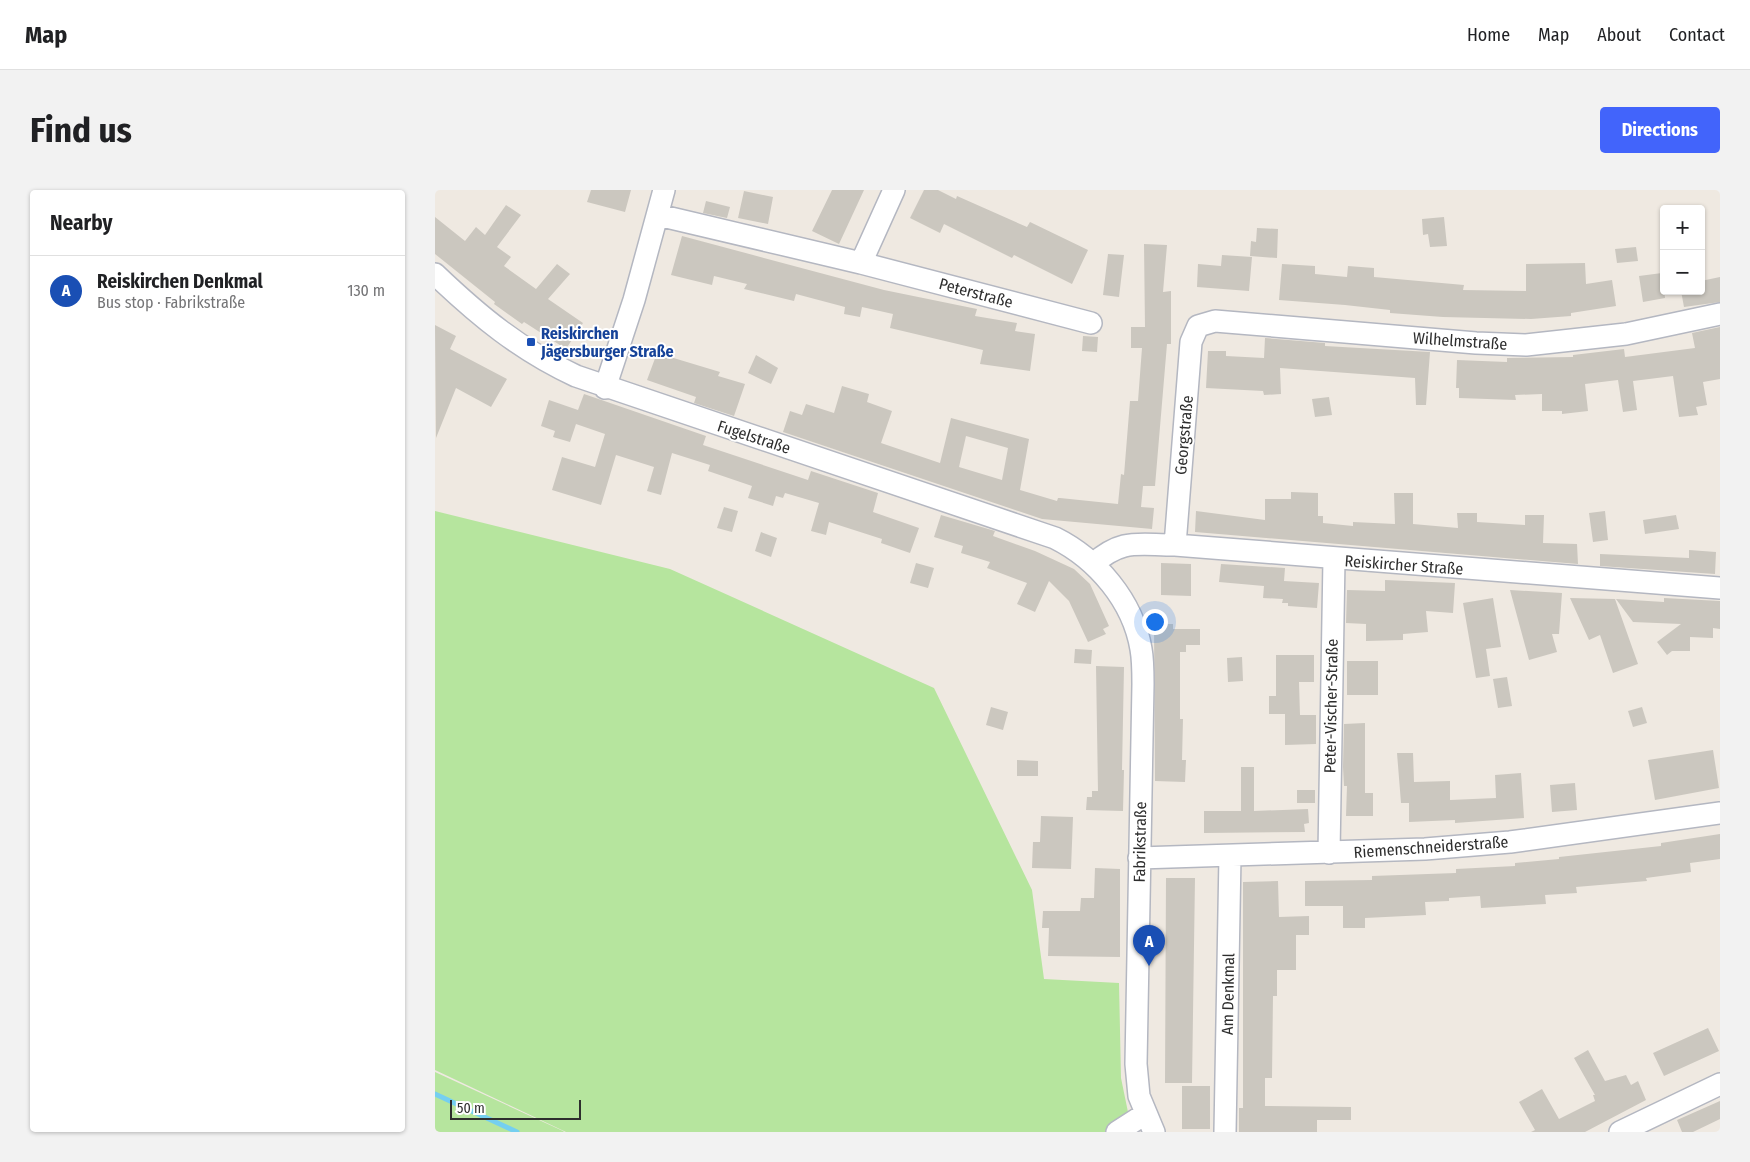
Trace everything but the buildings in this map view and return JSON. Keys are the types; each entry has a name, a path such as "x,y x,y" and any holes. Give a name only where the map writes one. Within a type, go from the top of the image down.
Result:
{"street":[{"path":"605,388 659,215 664,190"},
{"path":"861,263 894,190"},
{"name":"Peterstraße","path":"659,215 861,263 1091,323"},
{"name":"Fugelstraße","path":"435,274 487,322 520,346 542,360 605,388 1017,523 1076,548 1093,564"},
{"name":"Wilhelmstraße","path":"1198,326 1215,321 1476,343 1526,345 1626,334 1720,314"},
{"name":"Georgstraße","path":"1175,546 1191,342 1198,326"},
{"name":"Reiskircher Straße","path":"1093,564 1109,550 1122,545 1175,546 1720,588"},
{"name":"Peter-Vischer-Straße","path":"1329,853 1334,559"},
{"name":"Fabrikstraße","path":"1093,564 1123,600 1132,617 1141,650 1143,684 1136,1064 1139,1096 1149,1123"},
{"name":"Riemenschneiderstraße","path":"1139,858 1329,853 1509,842 1720,813"},
{"name":"Am Denkmal","path":"1225,1132 1230,856"},
{"path":"1621,1132 1720,1084"},
{"path":"1117,1132 1149,1123"}],"green space":[{"path":"435,511 670,569 934,688 1032,890 1044,979 1119,983 1121,1078 1129,1117 1113,1132 566,1132 435,1070"},
{"path":"435,1072 563,1131 564,1132 435,1132"}],"waterway":[{"path":"435,1094 517,1132"}],"place":[{"name":"Reiskirchen Jägersburger Straße","path":"531,342"},
{"name":"Reiskirchen Denkmal","path":"1149,966"}]}
